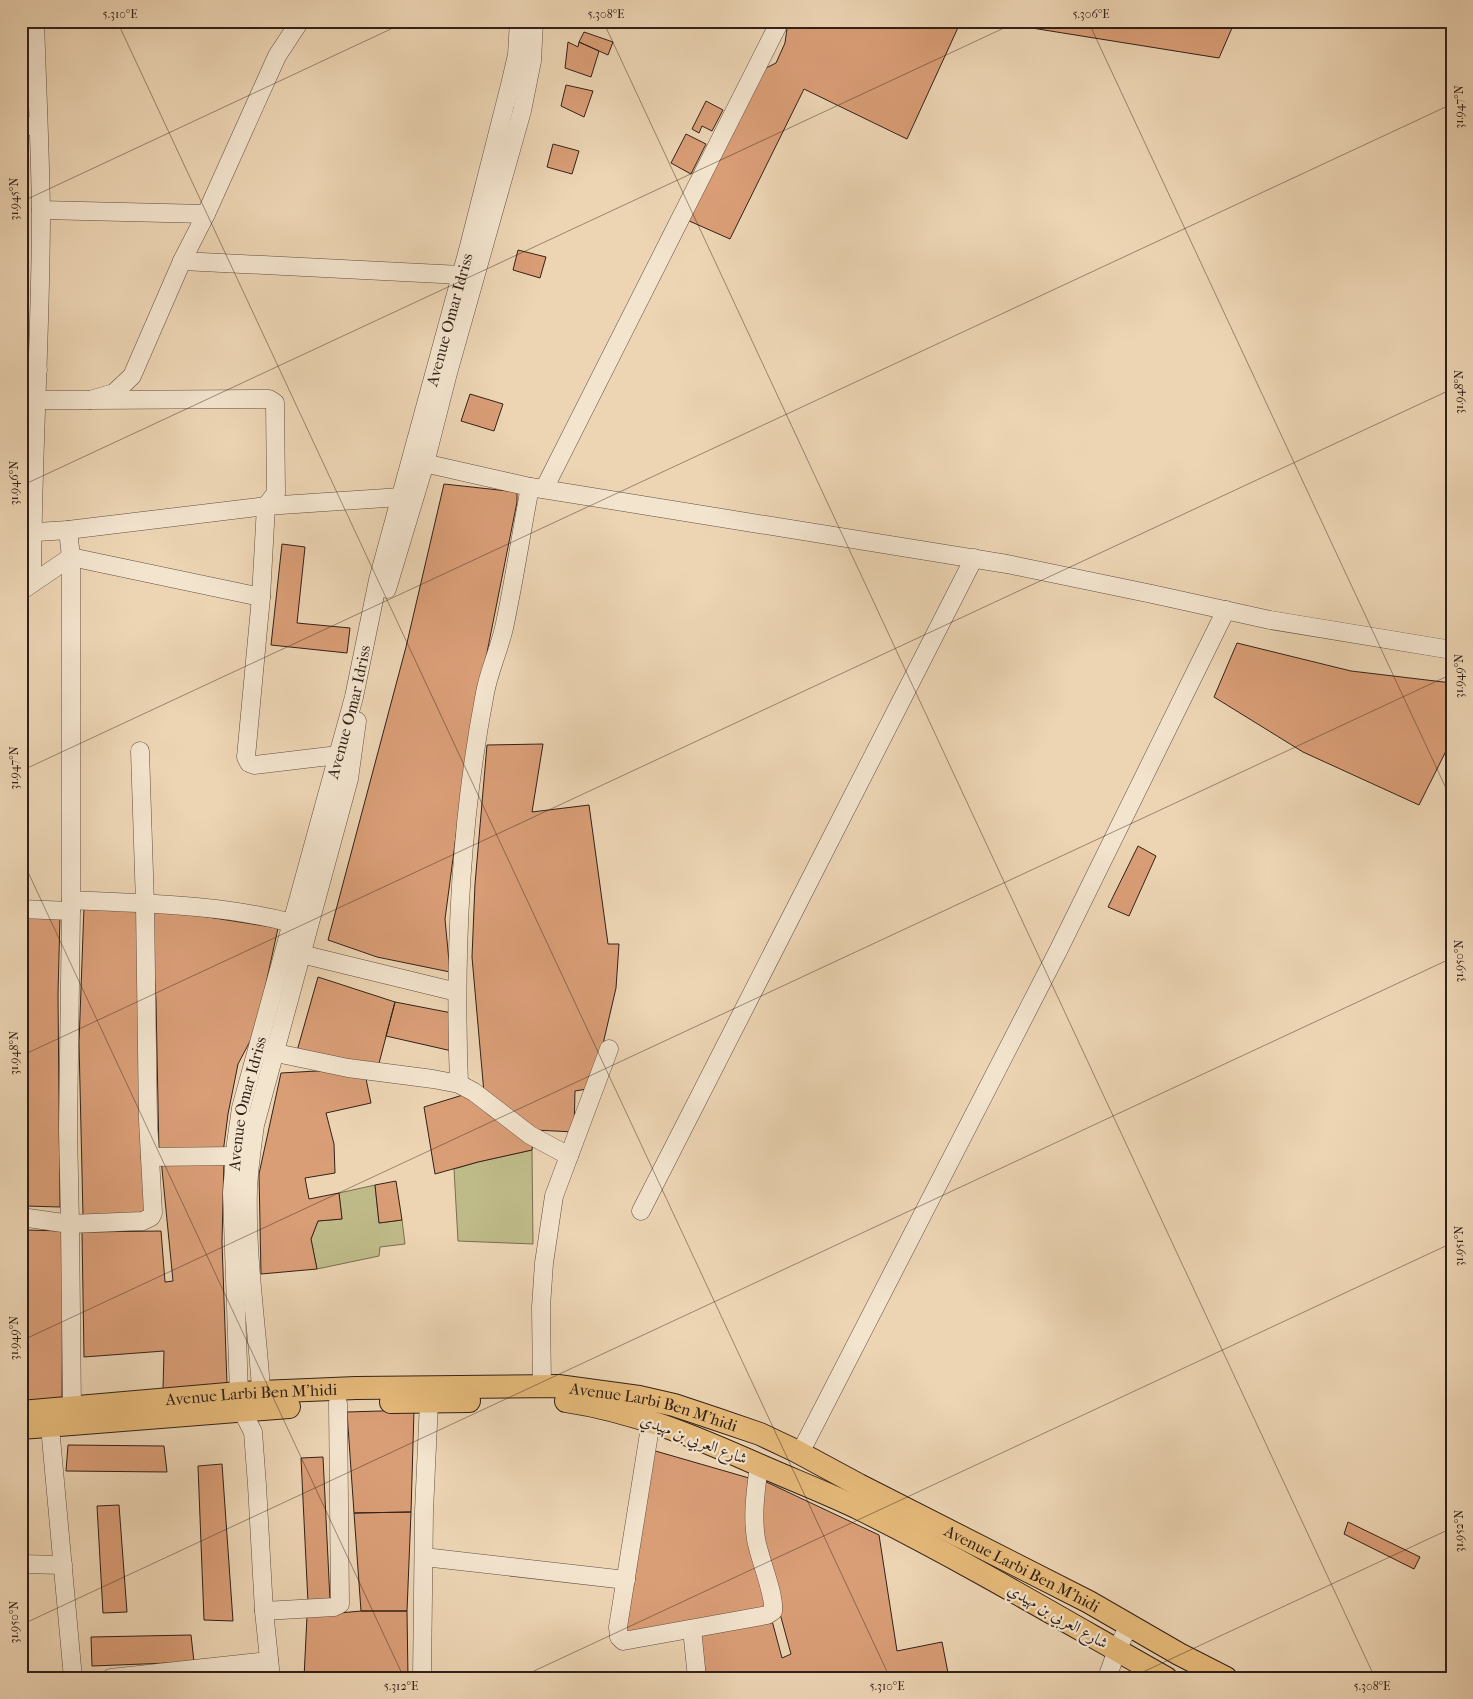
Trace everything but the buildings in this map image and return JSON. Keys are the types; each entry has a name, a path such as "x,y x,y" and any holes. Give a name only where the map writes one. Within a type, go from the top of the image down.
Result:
{"main road":[{"name":"Avenue Larbi Ben M'hidi","path":"21,1412 72,1408 251,1401 429,1386 558,1386 639,1397 674,1405 760,1434 800,1453 1072,1593 1178,1654 1226,1678"},
{"name":"شارع العربي بن مهيدي","path":"21,1428 147,1419 251,1401 338,1403 537,1399 589,1404 680,1431 870,1514 979,1571 1166,1678"}],"street":[{"path":"27,587 27,533 37,400 30,369 40,210 29,126 35,21"},
{"path":"90,400 114,393 132,376 182,261 206,214 277,56 300,21"},
{"name":"Avenue Omar Idriss","path":"251,1401 232,1222 234,1156 241,1108 266,1051 292,923 354,697 378,580 401,497 418,462 460,275 517,55 519,21"},
{"path":"111,1678 270,1669 264,1611 251,1401 251,1285 248,1190 266,1051 301,954 349,779 363,676 378,632 418,462 487,240 522,111 532,61 534,21"},
{"path":"459,1084 458,992 461,878 474,760 485,692 504,629 537,488 780,21"},
{"path":"40,210 206,214"},
{"path":"182,261 460,275"},
{"path":"37,400 272,399 276,407 276,493 266,506 261,597 246,758 254,765 338,755"},
{"path":"418,462 537,488 974,558 1270,620 1452,650"},
{"path":"27,533 68,530 266,506 401,497"},
{"path":"68,530 71,557 71,906 68,1129 72,1408"},
{"path":"27,587 71,557 261,597"},
{"path":"641,1210 974,558"},
{"path":"800,1453 1058,951 1226,610"},
{"path":"21,1217 70,1224 143,1221 151,1217 153,1213 140,751"},
{"path":"21,909 145,904 210,908 274,918 292,923"},
{"path":"301,954 458,992"},
{"path":"542,1386 541,1306 544,1263 554,1196 609,1049"},
{"path":"266,1051 348,1068 459,1084 474,1092 530,1135 569,1156"},
{"path":"150,1157 234,1156"},
{"path":"422,1678 429,1402"},
{"path":"264,1611 334,1608 340,1604 338,1403"},
{"path":"651,1421 618,1627 620,1640 626,1642 767,1615 773,1611 756,1540 754,1521 759,1465"},
{"path":"50,1427 73,1678"},
{"path":"424,1557 626,1580"},
{"path":"21,1564 63,1565"},
{"path":"1107,1678 1129,1625"},
{"path":"692,1629 697,1678"}],"shaded area":[{"path":"532,1150 533,1244 458,1241 454,1169"},
{"path":"375,1185 379,1223 402,1220 405,1244 380,1247 379,1256 317,1269 311,1239 318,1221 342,1219 339,1193"}]}
